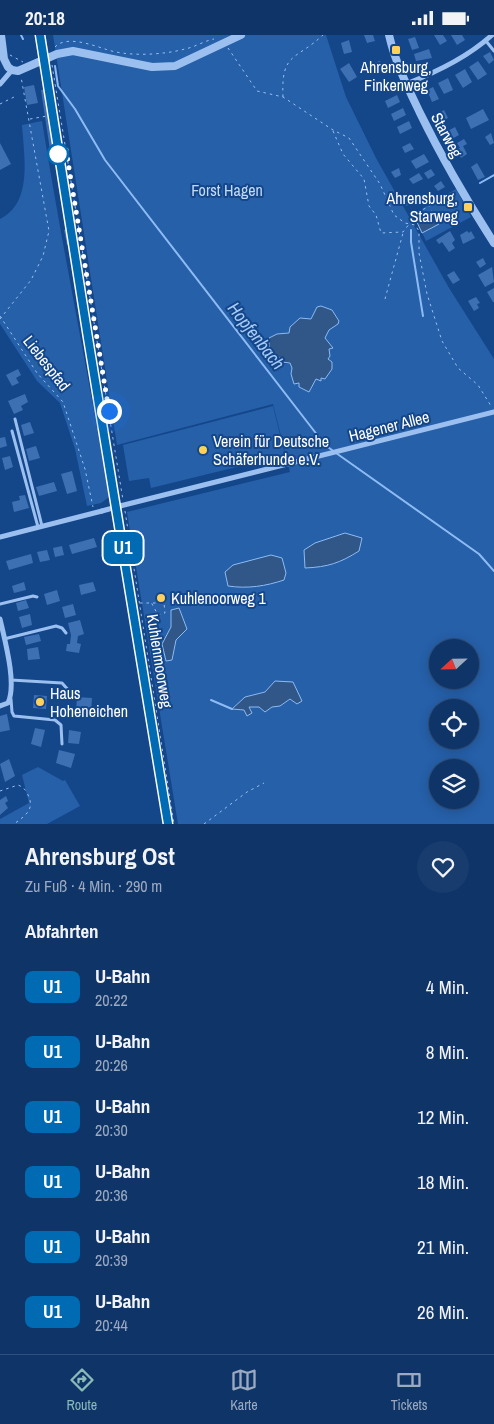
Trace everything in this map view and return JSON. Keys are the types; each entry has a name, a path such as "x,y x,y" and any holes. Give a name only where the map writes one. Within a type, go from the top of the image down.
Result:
{"street":[{"path":"1,35 6,64 18,70"},
{"path":"0,83 18,70 53,55 73,51 163,68 187,61 242,35"},
{"name":"Starweg","path":"389,35 392,51 406,84 460,188 494,243"},
{"path":"406,84 431,74 486,41 492,35"},
{"name":"Hagener Allee","path":"0,537 494,411"},
{"path":"0,619 11,696 8,703 0,706"}],"lane":[{"path":"486,41 494,51"},
{"path":"15,419 40,527"},
{"path":"12,431 40,527"},
{"path":"0,604 33,596 37,597"},
{"path":"4,639 56,626 62,627 66,633"},
{"path":"10,680 62,683 73,698"},
{"path":"11,696 14,716 55,720 62,725 62,744"}],"path":[{"path":"283,97 282,76 289,60 322,35"},
{"path":"53,55 55,45 65,41 79,41 98,45 105,50 142,55 180,51 212,39 220,39 258,91 283,97 333,130 349,138 362,154 380,184 394,215 405,223 415,225 419,231 419,253 427,294 442,341 458,368 478,385 494,411"},
{"path":"0,318 31,280 43,256 50,231 21,77 24,75 18,70 23,62 12,55 3,54"},
{"name":"Kuhlenmoorweg","path":"53,55 122,506 140,603 174,824"},
{"path":"0,104 14,97"},
{"path":"29,119 47,116"},
{"path":"333,130 343,154 364,179 369,206 376,215 381,233 403,232"},
{"path":"385,299 403,232 410,223 412,216 460,188"},
{"name":"Liebespfad","path":"0,318 37,373 63,402 85,469 94,513"},
{"path":"140,603 151,602 164,603 165,613 158,615 151,602"},
{"path":"204,824 247,792 264,783"},
{"path":"0,791 18,785 24,787 30,798 32,805 30,809 14,824"}],"green space":[{"name":"Forst Hagen","path":"53,35 326,35 346,97 376,158 449,288 494,359 494,824 178,824 127,512 290,472 273,404 117,445","holes":["321,306 332,310 339,320 324,338 333,348 328,349 328,359 332,369 325,379 316,379 311,387 299,383 290,363 284,364 271,351 277,334 289,333 291,327 311,319 316,309","171,627 176,640 172,660 162,644","264,692 302,701 297,703 291,699 280,706 248,707 244,710 232,709 245,697"]},
{"path":"42,121 109,497 101,503 87,506 75,449 60,403 37,381 0,324 0,219 11,212 18,202 22,190 25,164 22,125"},
{"path":"456,189 471,217 426,241 413,214"},
{"name":"Verein für Deutsche Schäferhunde e.V.","path":"273,406 285,455 151,488 149,478 129,481 123,445"},
{"path":"38,767 63,781 65,780 80,806 47,824 0,824 0,819 29,803 22,775"}],"shaded area":[{"path":"432,211 439,224 422,233 416,220"},
{"path":"321,306 332,310 339,321 338,324 329,330 325,338 333,348 329,349 330,356 328,359 332,362 332,369 325,379 321,378 321,381 316,379 309,392 299,387 299,383 294,384 290,363 281,362 279,357 275,358 269,346 269,338 277,334 289,333 290,327 300,318 311,319 317,307"},
{"path":"345,533 362,538 359,551 334,564 305,568 304,550 315,543"},
{"path":"271,555 282,558 286,573 284,580 257,586 228,586 225,572 233,565"},
{"path":"179,608 187,629 176,640 172,660 166,661 162,644 171,627 171,610"},
{"path":"275,681 293,682 302,701 297,704 290,699 280,706 272,707 265,712 259,707 249,707 252,713 247,716 244,710 232,709 245,697 265,692"}],"building":[{"path":"364,35 373,35 375,41 367,43"},
{"path":"434,35 443,35 447,41 440,45"},
{"path":"451,35 462,35 465,40 457,45"},
{"path":"415,37 419,48 412,50 408,39"},
{"path":"349,40 352,52 344,54 341,43"},
{"path":"429,49 432,58 416,61 414,54"},
{"path":"490,52 494,60 489,64 483,56"},
{"path":"380,61 384,69 374,73 371,64"},
{"path":"478,61 487,74 478,80 469,67"},
{"path":"349,63 357,77 349,82 340,69"},
{"path":"465,69 472,82 463,88 455,75"},
{"path":"448,78 453,90 444,94 438,83"},
{"path":"389,81 393,87 385,91 382,85"},
{"path":"34,85 38,103 27,105 24,87"},
{"path":"433,87 439,99 432,102 427,90"},
{"path":"45,89 56,149 50,150 41,90"},
{"path":"397,95 400,102 388,108 385,101"},
{"path":"403,108 406,115 394,121 391,114"},
{"path":"483,109 489,120 471,129 466,118"},
{"path":"444,110 448,118 442,121 438,114"},
{"path":"409,121 412,128 400,134 397,127"},
{"path":"455,127 459,135 450,140 446,132"},
{"path":"491,133 494,143 490,145 485,137"},
{"path":"464,139 467,144 463,146 467,154 461,158 456,150 460,148 457,143"},
{"path":"0,143 11,164 0,170"},
{"path":"410,143 414,149 405,153 402,147"},
{"path":"424,154 429,162 416,169 411,161"},
{"path":"477,163 485,177 478,180 471,167"},
{"path":"399,168 401,175 395,178 391,172"},
{"path":"431,169 435,175 428,179 424,173"},
{"path":"419,173 423,179 413,184 409,179"},
{"path":"441,181 445,187 438,191 434,186"},
{"path":"416,193 419,199 406,206 403,201"},
{"path":"68,229 71,244 67,245 64,230"},
{"path":"450,231 455,240 452,243 455,248 449,252 442,242 439,244 436,240"},
{"path":"467,231 469,233 471,231 475,238 463,244 460,235"},
{"path":"483,258 486,264 480,268 476,262"},
{"path":"492,267 494,282 485,287 478,275"},
{"path":"454,271 460,280 453,284 447,275"},
{"path":"494,288 494,302 493,302 487,292"},
{"path":"476,297 480,303 477,304 479,308 474,311 468,301"},
{"path":"18,369 21,375 16,378 19,383 12,386 6,375"},
{"path":"25,394 28,402 21,406 23,410 14,414 8,401"},
{"path":"30,422 34,433 24,436 21,425"},
{"path":"5,437 7,446 0,448 0,438"},
{"path":"36,446 40,458 29,461 26,449"},
{"path":"10,456 13,467 5,470 2,458"},
{"path":"72,471 77,491 67,494 61,474"},
{"path":"54,482 57,491 39,496 36,487"},
{"path":"25,495 29,508 14,512 12,502 20,500 19,496"},
{"path":"94,538 97,547 72,554 69,545"},
{"path":"62,546 64,555 55,557 53,548"},
{"path":"47,550 50,560 40,562 37,552"},
{"path":"31,554 33,563 9,570 6,561"},
{"path":"24,582 26,590 14,593 12,586"},
{"path":"93,582 96,591 81,595 79,585"},
{"path":"57,590 60,601 47,605 44,594"},
{"path":"26,600 29,608 18,611 16,603"},
{"path":"73,604 76,615 65,618 62,607"},
{"path":"30,614 32,625 22,628 19,617"},
{"path":"80,620 84,634 78,636 77,643 81,644 79,653 66,651 67,644 70,644 71,635 68,623"},
{"path":"39,634 41,641 26,645 24,637"},
{"path":"38,647 40,659 28,660 27,649"},
{"name":"Haus Hoheneichen","path":"34,695 47,696 46,709 33,708"},
{"path":"77,697 92,698 91,713 76,712"},
{"path":"7,714 10,730 0,732 0,716"},
{"path":"35,728 45,730 41,747 31,744"},
{"path":"69,730 81,732 79,744 68,743"},
{"path":"59,750 75,754 71,768 56,763"},
{"path":"9,759 15,776 5,782 0,764"},
{"path":"6,796 8,801 5,803 8,808 0,815 0,800"}],"waterway":[{"name":"Hopfenbach","path":"21,35 23,39"},
{"name":"Hopfenbach","path":"55,66 58,86 75,109 105,160 325,445 332,450"},
{"path":"480,183 494,175"},
{"path":"411,230 411,242 423,316"},
{"name":"Hopfenbach","path":"336,453 479,554 494,571"},
{"path":"211,700 232,709"}],"railway":[{"path":"40,35 168,824"}],"metro line":[{"name":"U1","path":"40,35 168,824"}],"place":[{"name":"Ahrensburg, Finkenweg","path":"396,50"},
{"name":"Ahrensburg, Starweg","path":"468,207"},
{"name":"Verein für Deutsche Schäferhunde e.V.","path":"203,450"},
{"name":"Kuhlenoorweg 1","path":"161,598"},
{"name":"Haus Hoheneichen","path":"40,702"}],"route":[{"path":"58,154 66,150 109,411"}]}
